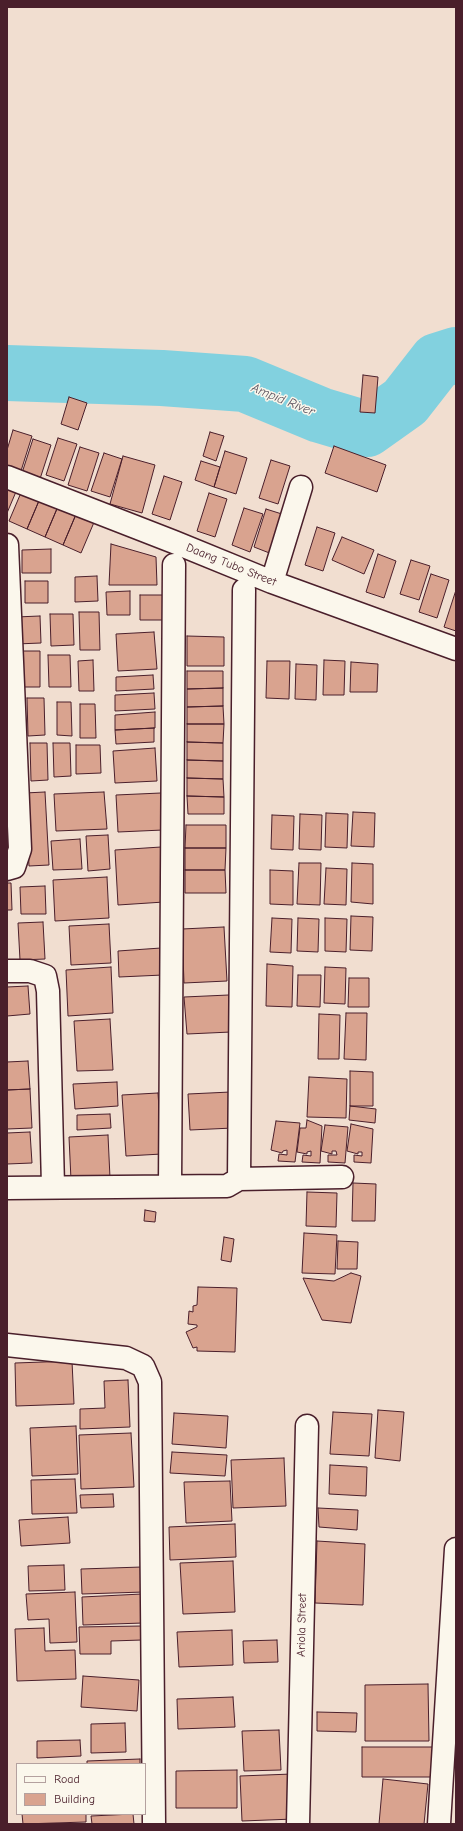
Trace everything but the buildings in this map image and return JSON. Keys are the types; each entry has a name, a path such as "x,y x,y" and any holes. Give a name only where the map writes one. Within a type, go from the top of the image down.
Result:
{"street":[{"name":"Daang Tubo Street","path":"7,477 272,582 456,649"},
{"path":"272,582 301,487"},
{"path":"7,545 20,849 14,867 7,869"},
{"path":"170,1185 174,565"},
{"path":"239,1179 244,590"},
{"path":"7,971 30,970 45,976 48,991 53,1186"},
{"path":"7,1188 53,1186 227,1186 239,1179 342,1177"},
{"path":"7,1345 126,1358 143,1366 150,1382 154,1824"},
{"name":"Ariola Street","path":"298,1824 307,1426"},
{"path":"439,1824 456,1549"}],"waterway":[{"name":"Ampid River","path":"7,373 162,378 245,384 320,415 367,429 405,402 437,361 456,355"}]}
